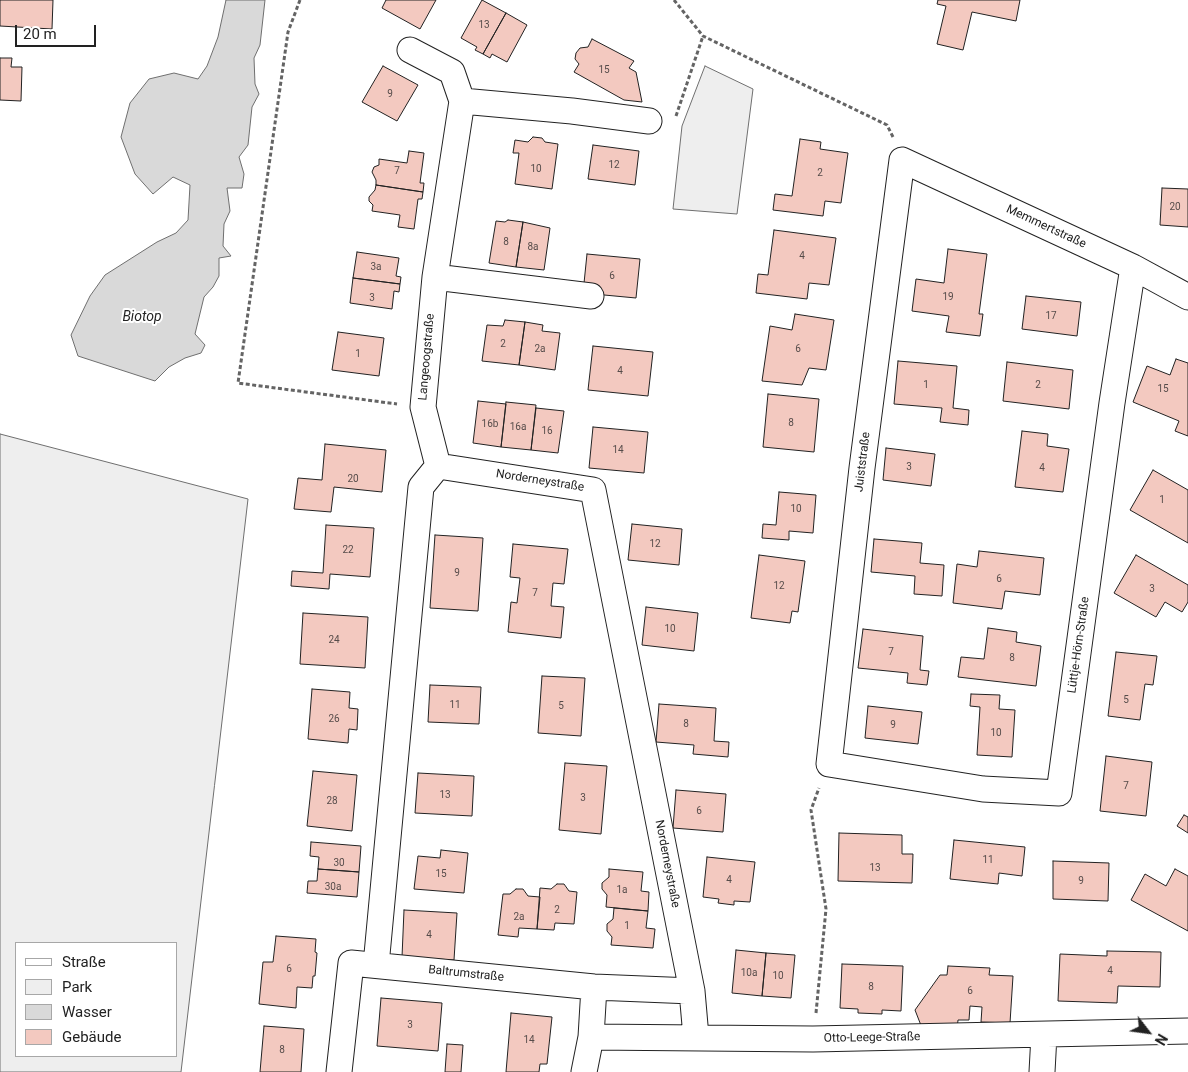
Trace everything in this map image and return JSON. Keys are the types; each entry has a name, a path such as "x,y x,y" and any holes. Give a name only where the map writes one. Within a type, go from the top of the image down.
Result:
{"street":[{"name":"Langeoogstraße","path":"410,50 452,72 462,101 435,277 423,407 438,466"},
{"path":"462,101 572,111 649,121"},
{"name":"Memmertstraße","path":"902,160 1133,268 1188,297"},
{"name":"Juiststraße","path":"829,764 862,468 902,160"},
{"name":"Lüttje-Hörn-Straße","path":"829,764 983,788 1059,793 1112,403 1133,268"},
{"path":"435,277 591,296"},
{"path":"376,965 421,487 438,466"},
{"name":"Norderneystraße","path":"438,466 593,490 692,990 696,1037"},
{"name":"Baltrumstraße","path":"339,1072 351,963 594,987 692,990"},
{"path":"584,1072 591,1038 594,987"},
{"name":"Otto-Leege-Straße","path":"591,1038 814,1039 1188,1031"},
{"path":"1042,1072 1044,1035"}],"path":[{"path":"300,0 288,32 238,383 423,407"},
{"path":"674,0 703,36 888,125 902,160"},
{"path":"649,121 673,124 703,36"},
{"path":"814,1039 826,909 811,810 829,764"}],"green space":[{"path":"705,66 753,89 737,214 673,209 682,126"},
{"path":"0,434 248,499 181,1072 0,1072"}],"water":[{"name":"Biotop","path":"226,0 265,0 260,45 254,58 255,84 259,94 252,107 248,145 239,157 244,174 242,188 227,188 230,211 224,224 223,246 231,256 219,258 219,276 213,287 204,297 195,334 205,345 201,353 185,358 169,367 155,381 78,356 71,335 90,296 105,275 157,242 176,233 188,220 190,185 173,177 153,194 135,174 121,137 130,103 149,79 174,73 198,79 207,66 218,37"}],"building":[{"path":"0,0 53,0 52,29 0,26"},
{"path":"386,0 436,0 420,29 382,8"},
{"path":"482,0 506,13 483,54 475,50 477,47 461,38"},
{"path":"938,0 1020,0 1016,21 972,12 963,50 937,44 946,6 937,4"},
{"path":"506,13 527,25 507,62 492,54 490,58 483,54"},
{"path":"592,39 634,61 629,68 636,72 642,102 624,100 574,72 579,64 575,59 576,53 580,48 588,47"},
{"path":"0,58 12,58 11,67 22,67 21,101 0,100"},
{"path":"383,66 418,85 397,121 362,102"},
{"path":"533,137 542,138 545,142 558,144 552,189 515,184 519,153 513,153 515,140 528,142"},
{"path":"800,139 821,142 820,149 848,153 841,203 825,201 823,216 773,210 775,194 792,196"},
{"path":"593,145 639,151 635,185 588,179"},
{"path":"409,151 424,153 420,183 424,183 423,192 376,185 372,172 374,167 379,165 379,159 407,163"},
{"path":"376,185 423,192 422,199 418,199 414,229 398,227 400,215 372,211 373,205 369,201 369,197 375,190"},
{"path":"1162,188 1188,189 1188,227 1160,225"},
{"path":"508,220 523,222 516,267 489,263 496,221 505,222"},
{"path":"523,222 550,228 544,270 516,267"},
{"path":"774,230 836,238 829,285 809,283 807,299 756,293 758,274 768,275"},
{"path":"948,249 987,254 979,314 983,314 980,336 946,332 949,316 912,311 916,279 944,283"},
{"path":"357,252 399,258 396,276 401,277 400,284 353,278"},
{"path":"587,254 640,259 636,298 583,293"},
{"path":"353,278 400,284 399,292 394,291 392,309 350,303"},
{"path":"1026,296 1081,302 1077,336 1022,329"},
{"path":"795,314 834,320 826,370 809,368 802,385 762,381 770,326 792,330"},
{"path":"505,320 525,322 519,365 482,361 487,325 503,326"},
{"path":"525,322 543,325 542,331 560,333 555,370 519,365"},
{"path":"338,332 384,338 379,376 332,370"},
{"path":"593,346 653,352 648,396 588,390"},
{"path":"1176,359 1188,363 1188,436 1175,431 1179,421 1133,402 1147,366 1170,375"},
{"path":"898,361 957,366 953,408 969,410 968,425 940,422 942,408 894,404"},
{"path":"1007,362 1073,370 1069,409 1003,401"},
{"path":"768,394 819,399 814,452 763,447"},
{"path":"478,401 506,404 501,447 473,443"},
{"path":"506,402 536,405 531,450 501,447"},
{"path":"536,408 564,411 558,453 531,450"},
{"path":"593,427 648,432 644,473 589,468"},
{"path":"1022,431 1048,434 1047,446 1069,449 1063,492 1015,487"},
{"path":"325,444 386,450 382,492 334,487 331,512 294,509 298,478 322,480"},
{"path":"886,448 935,454 931,486 883,480"},
{"path":"1153,470 1188,490 1188,543 1130,510"},
{"path":"779,492 816,495 813,533 789,531 789,540 762,538 763,524 776,525"},
{"path":"632,524 682,529 679,565 628,560"},
{"path":"326,525 374,528 370,577 330,574 329,589 291,586 292,571 323,573"},
{"path":"435,535 483,538 478,611 430,608"},
{"path":"874,539 922,543 920,563 944,565 942,596 914,594 915,576 871,572"},
{"path":"513,544 568,549 564,584 553,583 551,606 564,607 561,638 508,632 511,602 517,603 520,578 510,577"},
{"path":"979,551 1044,558 1040,595 1005,591 1002,609 953,603 957,564 977,567"},
{"path":"759,555 805,561 798,612 792,611 790,623 751,618"},
{"path":"1136,555 1188,585 1188,602 1182,612 1165,602 1156,617 1114,593"},
{"path":"646,607 698,613 694,651 642,645"},
{"path":"303,613 368,617 365,668 300,664"},
{"path":"988,628 1017,632 1016,642 1041,646 1036,686 958,677 961,657 984,659"},
{"path":"863,629 923,636 920,670 929,671 927,685 907,683 908,673 858,668"},
{"path":"1116,652 1157,656 1153,685 1145,684 1140,720 1108,716"},
{"path":"542,676 585,678 581,736 538,733"},
{"path":"430,685 481,687 479,724 428,722"},
{"path":"312,689 350,692 349,708 358,709 357,730 349,729 348,743 308,739"},
{"path":"971,694 1000,695 999,709 1015,710 1012,757 977,755 980,707 970,706"},
{"path":"659,704 716,708 714,741 729,742 728,757 693,754 694,745 656,742"},
{"path":"868,706 922,712 918,744 865,738"},
{"path":"1106,756 1152,762 1146,816 1100,811"},
{"path":"565,763 607,766 601,834 559,830"},
{"path":"313,771 357,775 352,831 307,826"},
{"path":"418,773 474,776 472,816 415,813"},
{"path":"676,790 726,794 723,832 673,828"},
{"path":"1184,815 1188,817 1188,833 1177,826"},
{"path":"839,833 902,835 902,854 913,854 912,883 838,881"},
{"path":"954,840 1025,847 1022,876 999,873 998,884 950,879"},
{"path":"311,842 361,846 359,872 318,869 319,857 310,856"},
{"path":"441,850 468,853 464,893 414,889 418,856 440,858"},
{"path":"707,857 755,862 750,902 734,901 734,905 718,903 719,899 703,897"},
{"path":"1053,861 1109,863 1108,901 1053,899"},
{"path":"318,869 359,872 357,897 307,893 308,881 317,881"},
{"path":"609,869 643,872 641,891 649,892 648,911 606,907 607,895 602,889 602,883 609,877"},
{"path":"1175,869 1188,876 1188,931 1131,900 1145,874 1166,886"},
{"path":"557,884 564,884 569,891 577,892 574,924 555,923 554,930 537,929 540,888 551,889"},
{"path":"516,889 523,889 528,896 540,897 537,929 519,928 518,937 498,935 503,894 510,894"},
{"path":"614,908 648,911 646,928 655,929 653,948 611,945 612,937 607,931 607,924 613,919"},
{"path":"404,910 457,913 454,960 402,957"},
{"path":"276,936 316,939 315,952 317,953 312,988 297,987 296,1008 259,1004 263,962 273,962"},
{"path":"736,950 766,953 762,996 732,993"},
{"path":"1107,951 1161,952 1160,987 1118,986 1117,1003 1058,1001 1060,954 1107,956"},
{"path":"766,953 795,955 791,998 762,996"},
{"path":"842,964 903,966 901,1011 882,1010 882,1014 858,1013 858,1009 840,1008"},
{"path":"948,966 990,968 989,975 1013,976 1010,1023 981,1022 982,1007 970,1006 969,1020 958,1020 957,1030 922,1028 915,1010 940,975 947,975"},
{"path":"381,998 442,1003 438,1051 377,1046"},
{"path":"511,1013 552,1017 547,1064 540,1064 539,1072 506,1072"},
{"path":"264,1026 304,1029 301,1072 260,1072"},
{"path":"447,1044 463,1045 461,1072 445,1072"}]}
